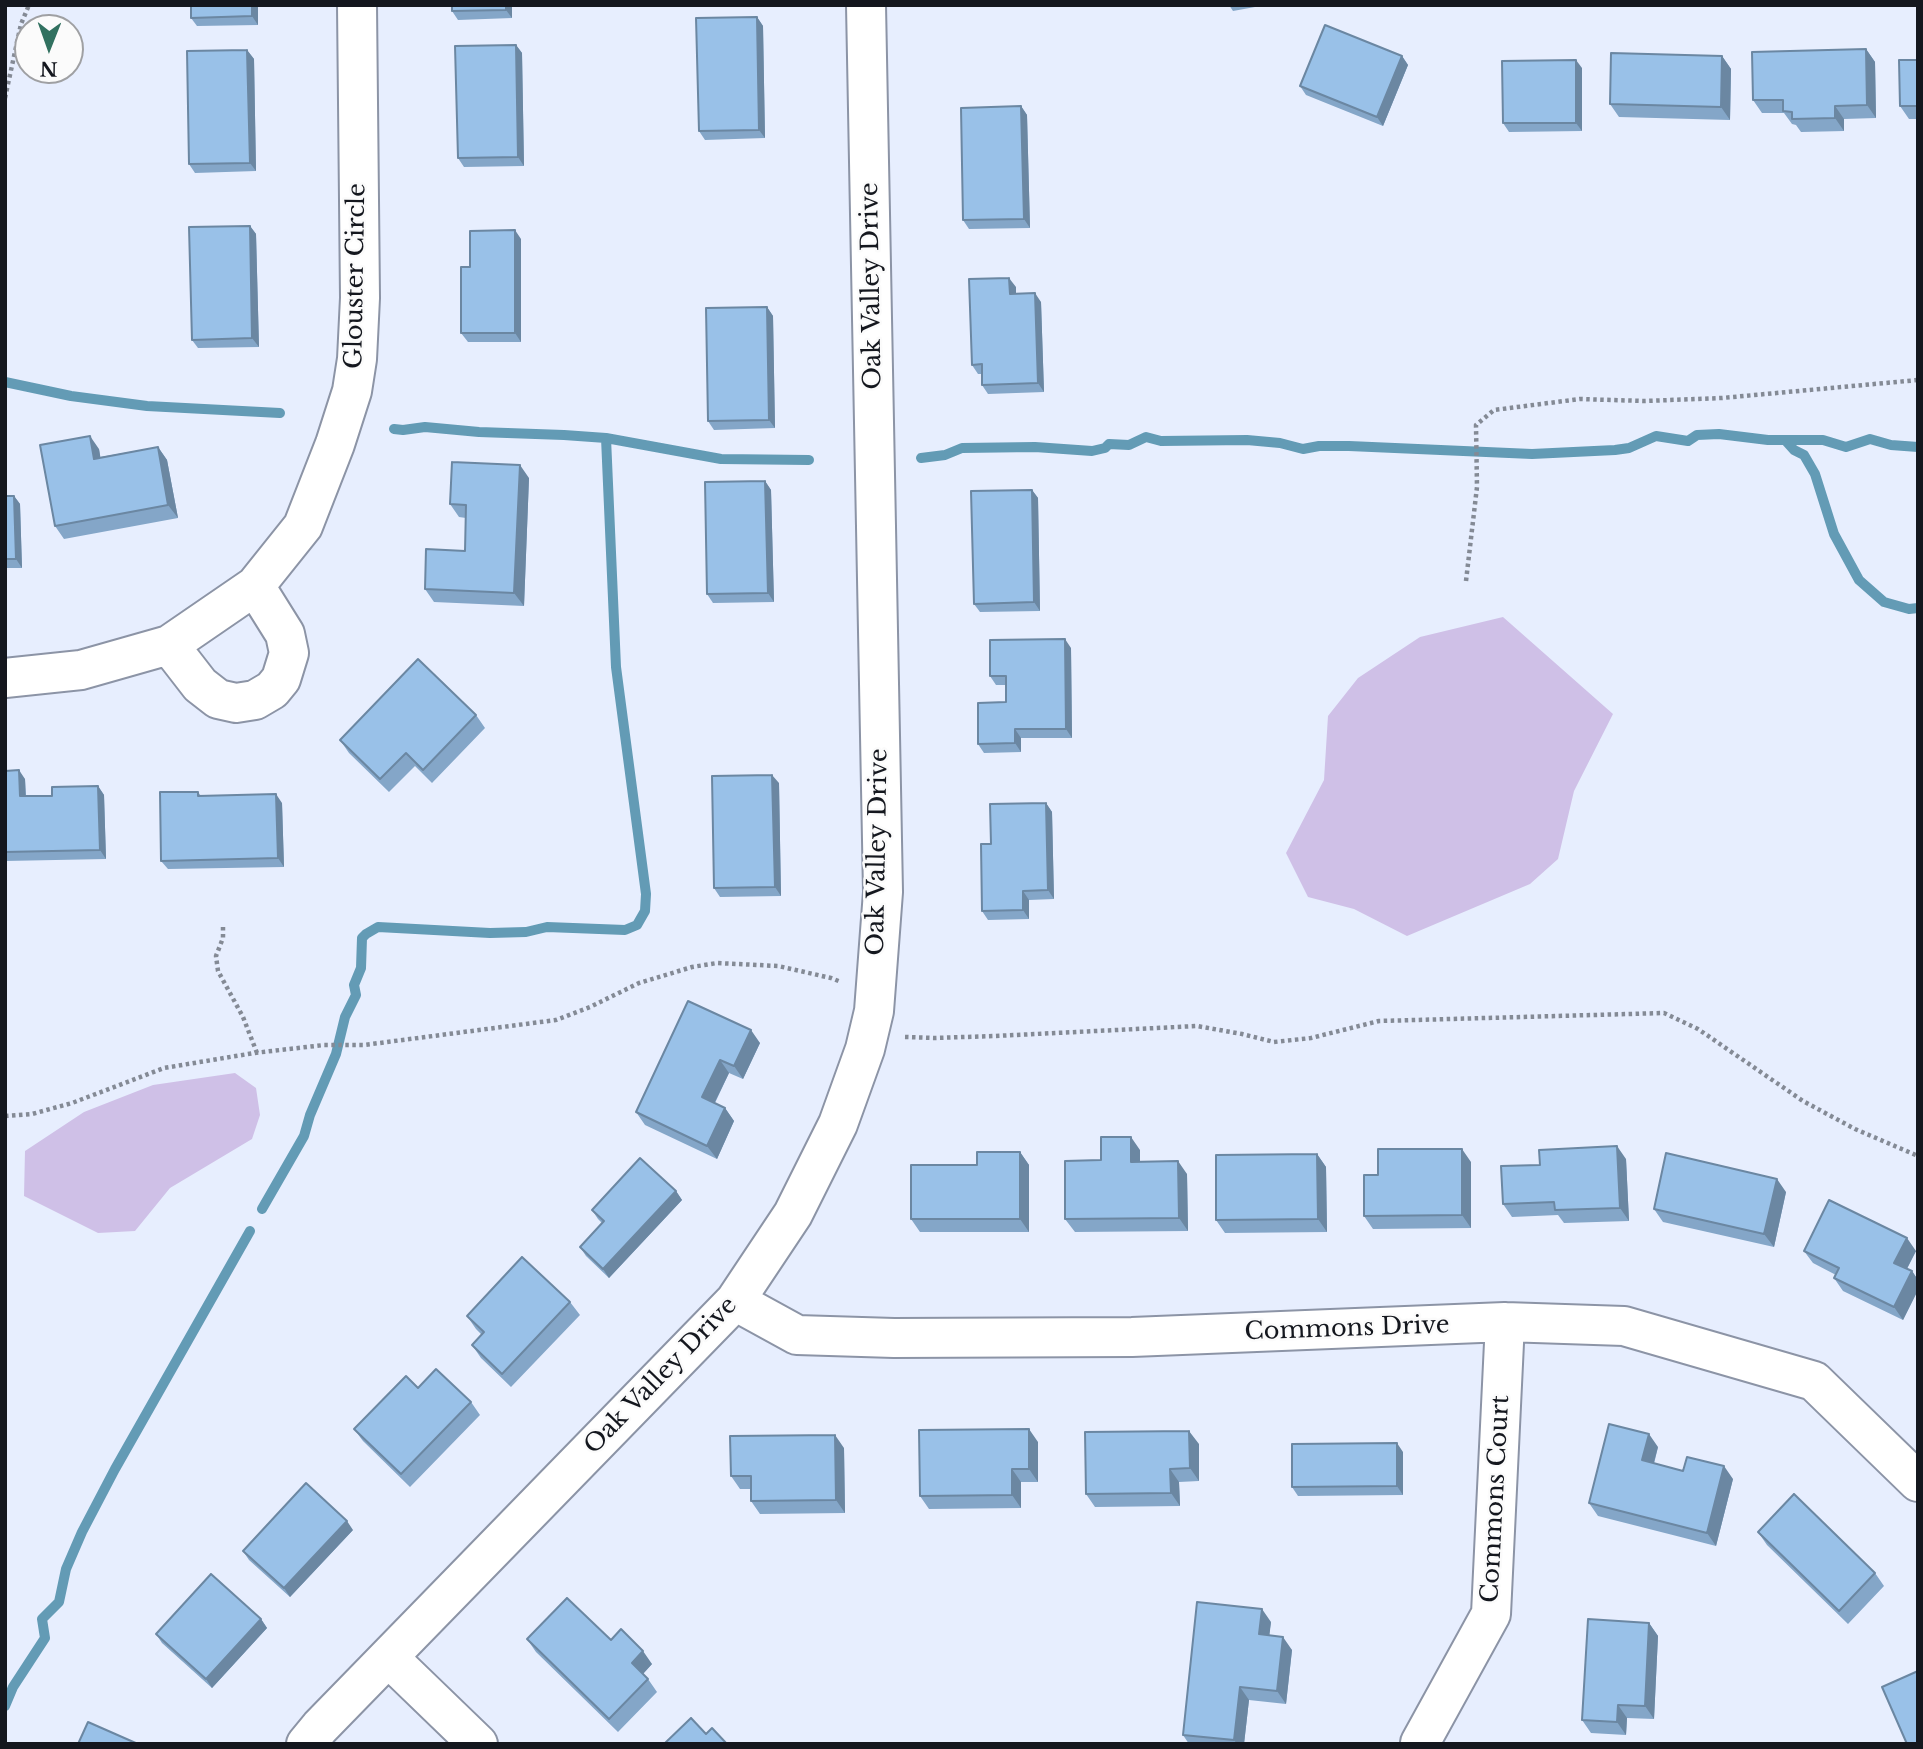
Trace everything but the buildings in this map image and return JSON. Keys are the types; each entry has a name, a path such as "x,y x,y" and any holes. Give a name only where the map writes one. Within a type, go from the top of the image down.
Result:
{"street":[{"name":"Glouster Circle","path":"5,678 81,670 169,645 255,586 303,526 335,444 352,391 357,359 360,298 357,5"},
{"name":"Oak Valley Drive","path":"306,1744 735,1301 793,1214 838,1124 864,1049 874,1011 883,892 866,5"},
{"path":"169,645 200,685 218,699 236,703 255,700 272,690 281,679 289,653 285,634 255,586"},
{"name":"Commons Drive","path":"735,1301 797,1335 894,1338 1132,1337 1505,1322 1624,1326 1814,1381 1918,1482"},
{"name":"Commons Court","path":"1420,1743 1491,1614 1505,1322"},
{"path":"389,1658 478,1744"}],"path":[{"path":"5,99 21,24 29,5"},
{"path":"1466,581 1477,487 1476,425 1494,410 1580,399 1644,401 1722,398 1918,380"},
{"path":"223,928 221,947 216,956 218,971 243,1017 257,1053"},
{"path":"5,1116 33,1114 72,1103 164,1068 257,1053 324,1045 364,1045 556,1020 639,983 692,967 716,963 778,966 831,978 856,989 891,1036 983,1037 1197,1026 1274,1042 1311,1038 1380,1021 1664,1013 1698,1029 1803,1101 1855,1129 1918,1156"}],"shaded area":[{"path":"1503,617 1613,714 1574,791 1558,859 1530,884 1407,936 1354,909 1308,897 1286,853 1324,780 1328,716 1358,678 1420,637"},
{"path":"235,1073 256,1088 260,1115 252,1139 170,1188 135,1231 98,1233 24,1196 25,1151 84,1112 153,1085"}],"waterway":[{"path":"5,382 71,396 147,406 280,413"},
{"path":"394,429 425,427 606,438 721,459 809,460"},
{"path":"921,458 945,455 962,448 1035,447 1092,451 1105,448 1109,444 1129,445 1146,437 1161,441 1247,440 1280,443 1303,449 1349,446 1532,454 1615,450 1629,448 1656,436 1688,441 1697,435 1719,434 1768,440 1823,440 1846,447 1870,439 1891,445 1918,447"},
{"path":"262,1209 304,1136 336,1054 345,1017 356,995 354,985 361,968 362,938 366,934 378,927 490,933 526,932 547,927 625,930 637,925 645,911 646,894 616,667 606,438"},
{"path":"1785,440 1794,450 1804,455 1815,474 1834,534 1859,580 1884,602 1909,609 1918,608"},
{"path":"5,1706 13,1687 45,1638 42,1619 59,1602 66,1569 82,1532 250,1231"}]}
